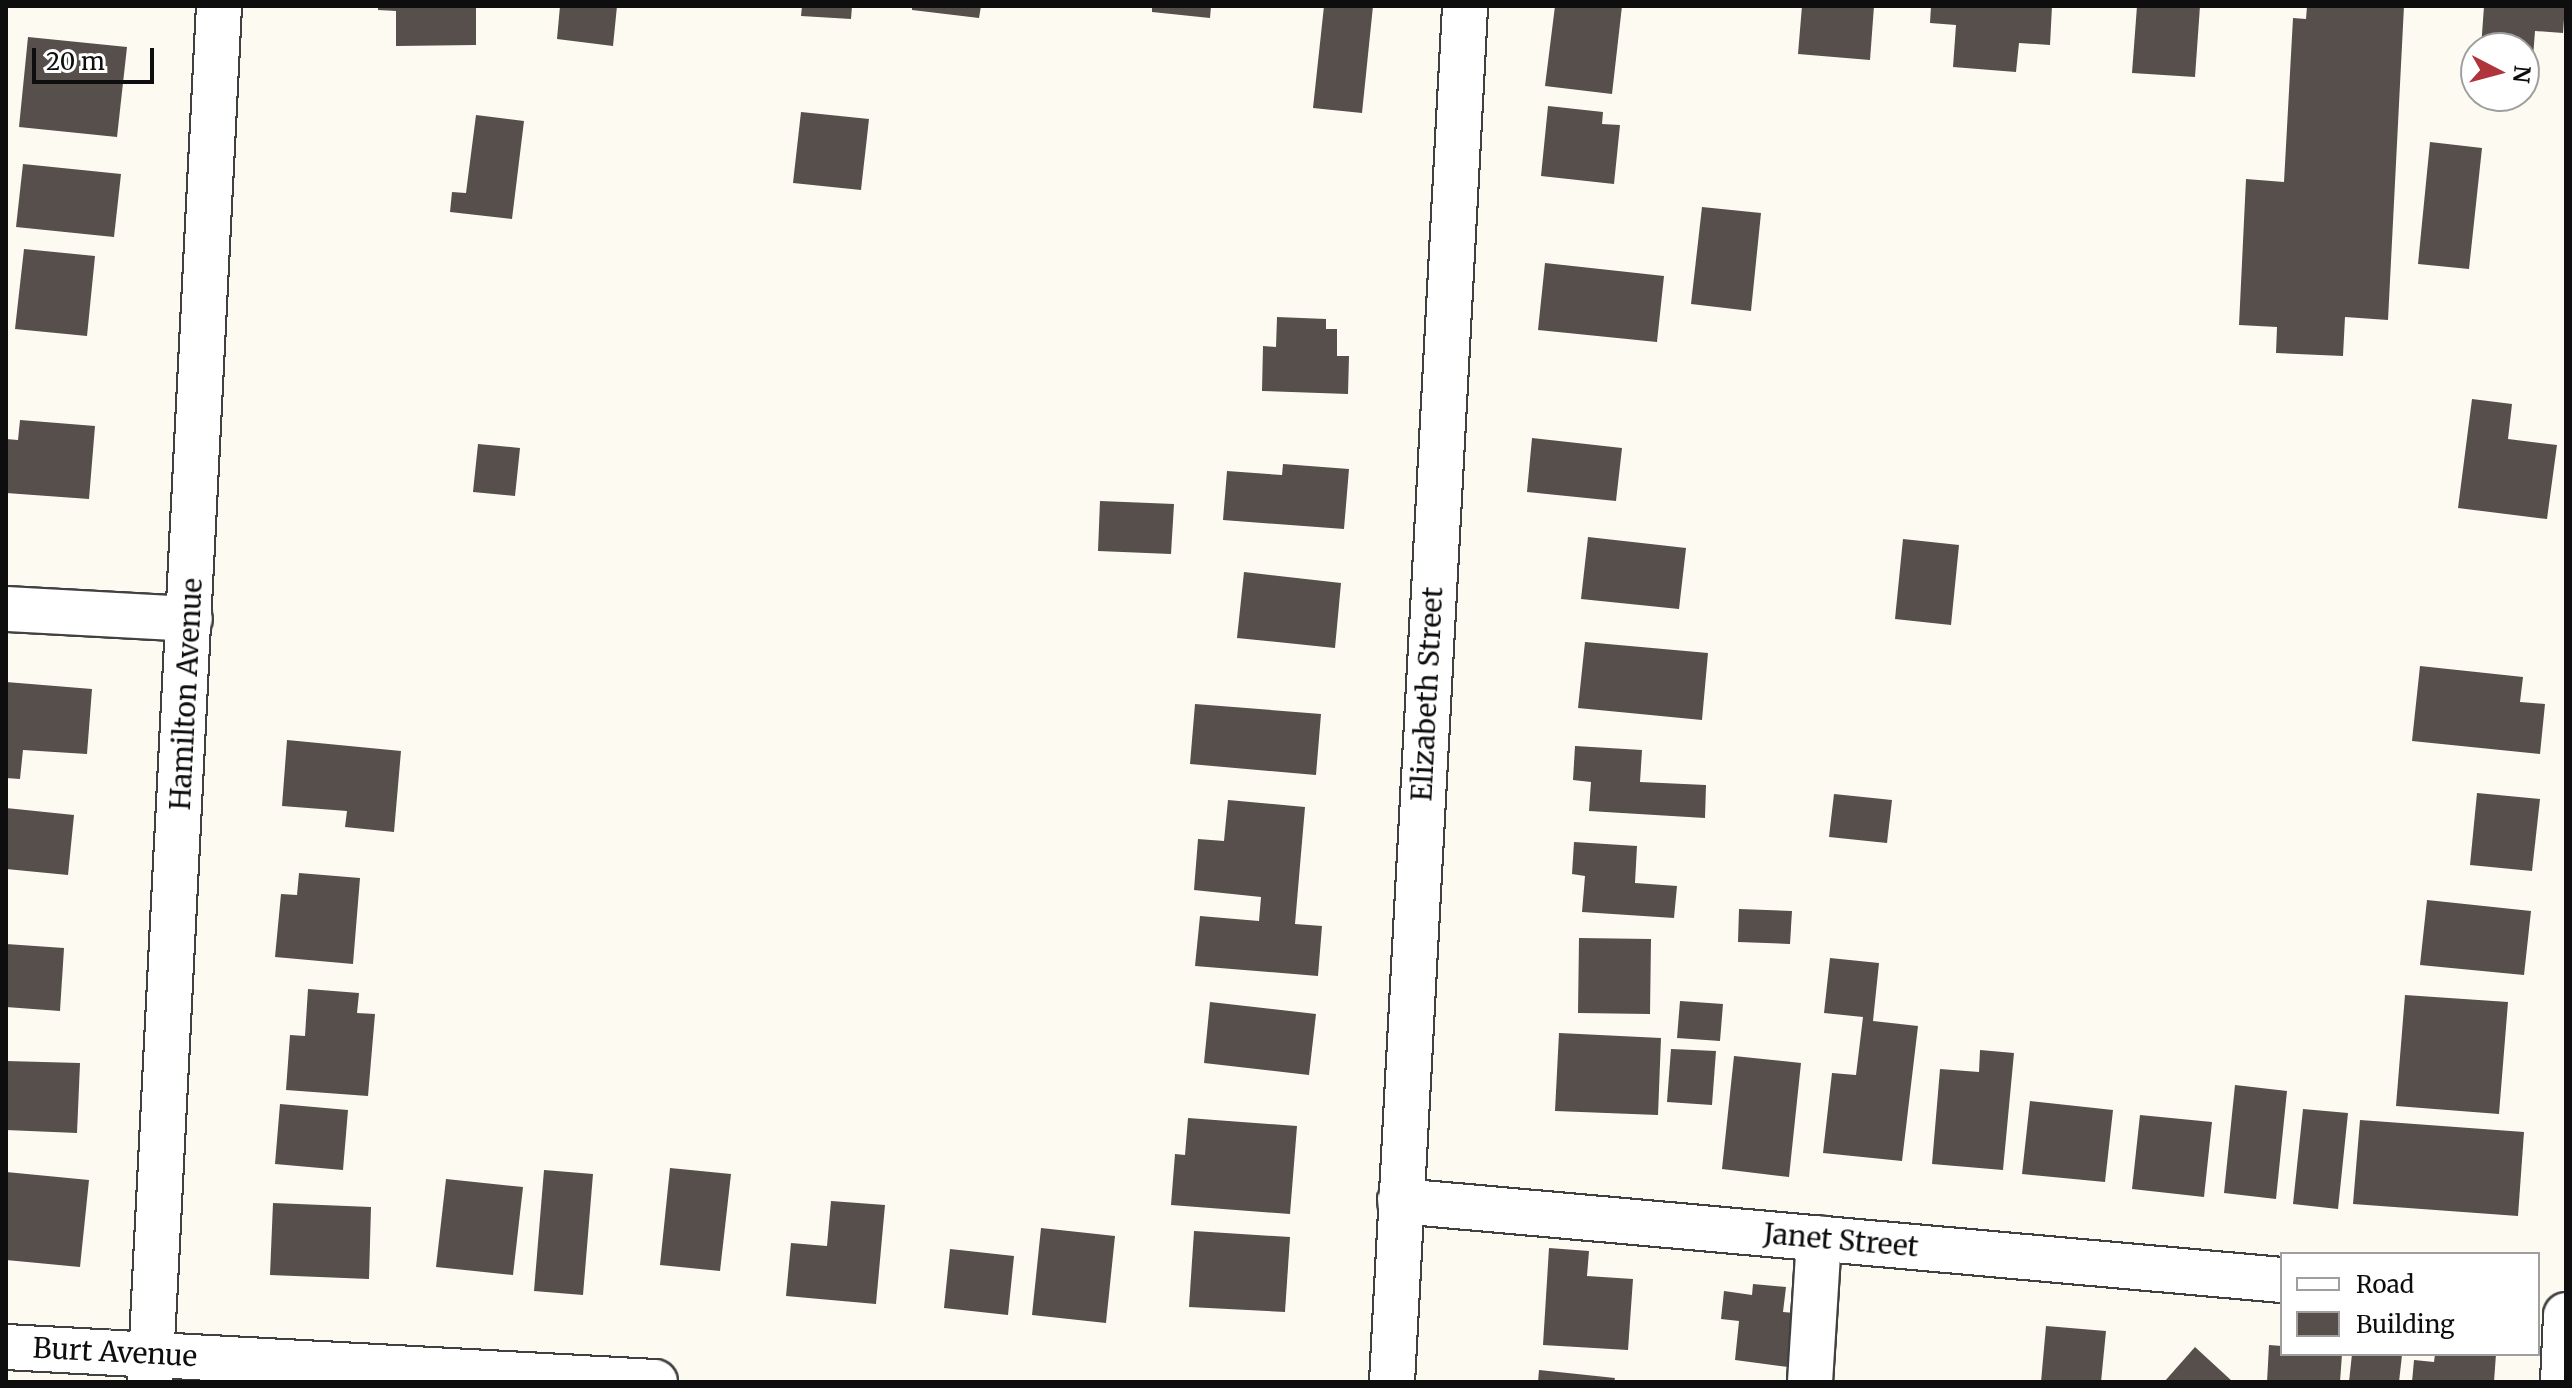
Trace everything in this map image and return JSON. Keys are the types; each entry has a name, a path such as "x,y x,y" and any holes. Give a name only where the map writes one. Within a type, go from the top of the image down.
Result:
{"street":[{"name":"Hamilton Avenue","path":"151,1368 219,6"},
{"name":"Elizabeth Street","path":"1392,1382 1465,6"},
{"path":"6,609 190,619"},
{"name":"Janet Street","path":"1400,1201 2280,1280"},
{"path":"1810,1382 1819,1238"},
{"path":"2540,1294 2566,1295"},
{"path":"2563,1382 2566,1315"},
{"name":"Burt Avenue","path":"6,1347 151,1368 655,1382"}],"building":[{"path":"378,6 476,6 476,45 396,46 396,11 378,10"},
{"path":"560,6 617,6 613,46 557,39"},
{"path":"802,6 852,6 851,19 801,16"},
{"path":"912,6 981,6 979,18 912,10"},
{"path":"1152,6 1211,6 1210,18 1152,12"},
{"path":"1324,6 1373,6 1362,113 1313,108"},
{"path":"1555,6 1622,6 1612,94 1545,86"},
{"path":"1802,6 1874,6 1870,60 1798,54"},
{"path":"1931,6 2052,6 2050,45 2019,43 2016,72 1953,67 1956,25 1930,23"},
{"path":"2137,6 2200,6 2195,77 2132,73"},
{"path":"2307,6 2404,6 2388,320 2345,317 2343,356 2276,353 2277,327 2239,325 2246,179 2284,182 2293,18 2306,19"},
{"path":"2484,6 2565,6 2563,33 2482,32"},
{"path":"28,37 127,47 117,137 19,127"},
{"path":"1548,106 1603,112 1602,124 1620,125 1614,184 1541,176"},
{"path":"801,112 869,119 861,190 793,183"},
{"path":"476,115 524,121 512,219 450,212 452,192 466,193"},
{"path":"2430,142 2482,148 2469,269 2418,264"},
{"path":"23,164 121,174 114,237 16,227"},
{"path":"1702,207 1761,213 1751,311 1691,304"},
{"path":"24,249 95,256 87,336 15,329"},
{"path":"1545,263 1664,276 1657,342 1538,330"},
{"path":"1277,317 1326,319 1326,329 1337,329 1337,356 1349,356 1348,394 1262,391 1263,346 1276,347"},
{"path":"2472,399 2512,404 2508,439 2557,445 2547,519 2458,508"},
{"path":"20,420 95,426 89,499 6,493 6,439 18,440"},
{"path":"1532,438 1622,448 1616,501 1527,492"},
{"path":"478,444 520,448 515,496 473,492"},
{"path":"1283,464 1349,469 1344,529 1223,520 1227,471 1282,475"},
{"path":"1100,501 1174,504 1171,554 1098,551"},
{"path":"1588,537 1686,548 1679,609 1581,599"},
{"path":"1903,539 1959,545 1951,625 1895,619"},
{"path":"1244,572 1341,583 1335,648 1237,638"},
{"path":"1585,642 1708,653 1702,720 1578,708"},
{"path":"2420,666 2523,677 2520,702 2545,704 2540,754 2412,741"},
{"path":"6,682 92,689 87,754 23,750 20,779 6,778"},
{"path":"1195,704 1321,714 1316,775 1190,764"},
{"path":"287,740 401,751 394,832 345,827 347,811 282,806"},
{"path":"1575,746 1642,750 1640,782 1706,785 1705,818 1589,811 1591,782 1573,780"},
{"path":"2477,793 2540,799 2532,871 2470,865"},
{"path":"1834,794 1892,800 1887,843 1829,837"},
{"path":"1228,800 1305,807 1295,924 1322,926 1318,976 1195,966 1200,916 1259,921 1261,897 1194,890 1198,839 1224,841"},
{"path":"6,808 74,815 68,875 6,869"},
{"path":"1574,842 1637,846 1635,883 1677,886 1674,918 1582,912 1585,876 1572,874"},
{"path":"299,873 360,878 353,964 275,957 281,894 297,895"},
{"path":"2427,900 2531,911 2524,975 2420,965"},
{"path":"1739,909 1792,911 1790,944 1738,942"},
{"path":"1579,938 1651,939 1650,1014 1578,1013"},
{"path":"6,944 64,948 60,1011 6,1007"},
{"path":"1830,958 1879,963 1873,1021 1918,1026 1902,1161 1823,1153 1832,1073 1856,1075 1863,1017 1824,1013"},
{"path":"308,989 359,993 357,1013 375,1014 368,1096 286,1090 290,1035 305,1036"},
{"path":"2405,995 2508,1002 2499,1114 2396,1106"},
{"path":"1680,1001 1723,1004 1720,1041 1677,1038"},
{"path":"1210,1002 1316,1014 1309,1075 1204,1063"},
{"path":"1559,1033 1661,1038 1658,1115 1555,1111"},
{"path":"1671,1049 1716,1051 1712,1105 1667,1102"},
{"path":"1980,1050 2014,1053 2003,1170 1932,1164 1940,1069 1979,1072"},
{"path":"1734,1056 1801,1063 1789,1177 1722,1169"},
{"path":"6,1061 80,1063 77,1133 6,1130"},
{"path":"2235,1085 2287,1091 2276,1199 2224,1193"},
{"path":"2030,1101 2113,1110 2105,1182 2022,1174"},
{"path":"280,1104 348,1110 343,1170 275,1164"},
{"path":"2303,1109 2348,1113 2338,1209 2293,1204"},
{"path":"2140,1115 2212,1122 2204,1197 2132,1189"},
{"path":"1188,1118 1297,1126 1290,1214 1171,1205 1175,1154 1185,1155"},
{"path":"2360,1120 2524,1132 2518,1216 2353,1204"},
{"path":"670,1168 731,1174 720,1271 660,1265"},
{"path":"544,1170 593,1174 583,1295 534,1291"},
{"path":"6,1172 89,1180 80,1267 6,1260"},
{"path":"446,1179 523,1187 513,1275 436,1267"},
{"path":"831,1201 885,1205 876,1304 786,1296 791,1243 827,1246"},
{"path":"273,1203 371,1207 369,1279 270,1275"},
{"path":"1041,1228 1115,1236 1106,1323 1032,1315"},
{"path":"1194,1231 1290,1237 1285,1312 1189,1307"},
{"path":"1549,1248 1589,1251 1587,1276 1633,1279 1628,1350 1543,1345"},
{"path":"950,1249 1014,1256 1008,1315 944,1308"},
{"path":"1753,1284 1786,1287 1783,1312 1795,1313 1788,1367 1735,1360 1739,1321 1721,1319 1724,1291 1752,1295"},
{"path":"2046,1326 2106,1331 2101,1382 2041,1382"},
{"path":"2269,1345 2280,1346 2280,1356 2342,1356 2340,1382 2267,1382"},
{"path":"2195,1347 2233,1382 2164,1382"},
{"path":"2352,1356 2402,1356 2399,1382 2349,1382"},
{"path":"2435,1356 2496,1356 2494,1382 2412,1382 2414,1360 2434,1362"},
{"path":"1539,1370 1615,1378 1614,1382 1538,1382"}]}
